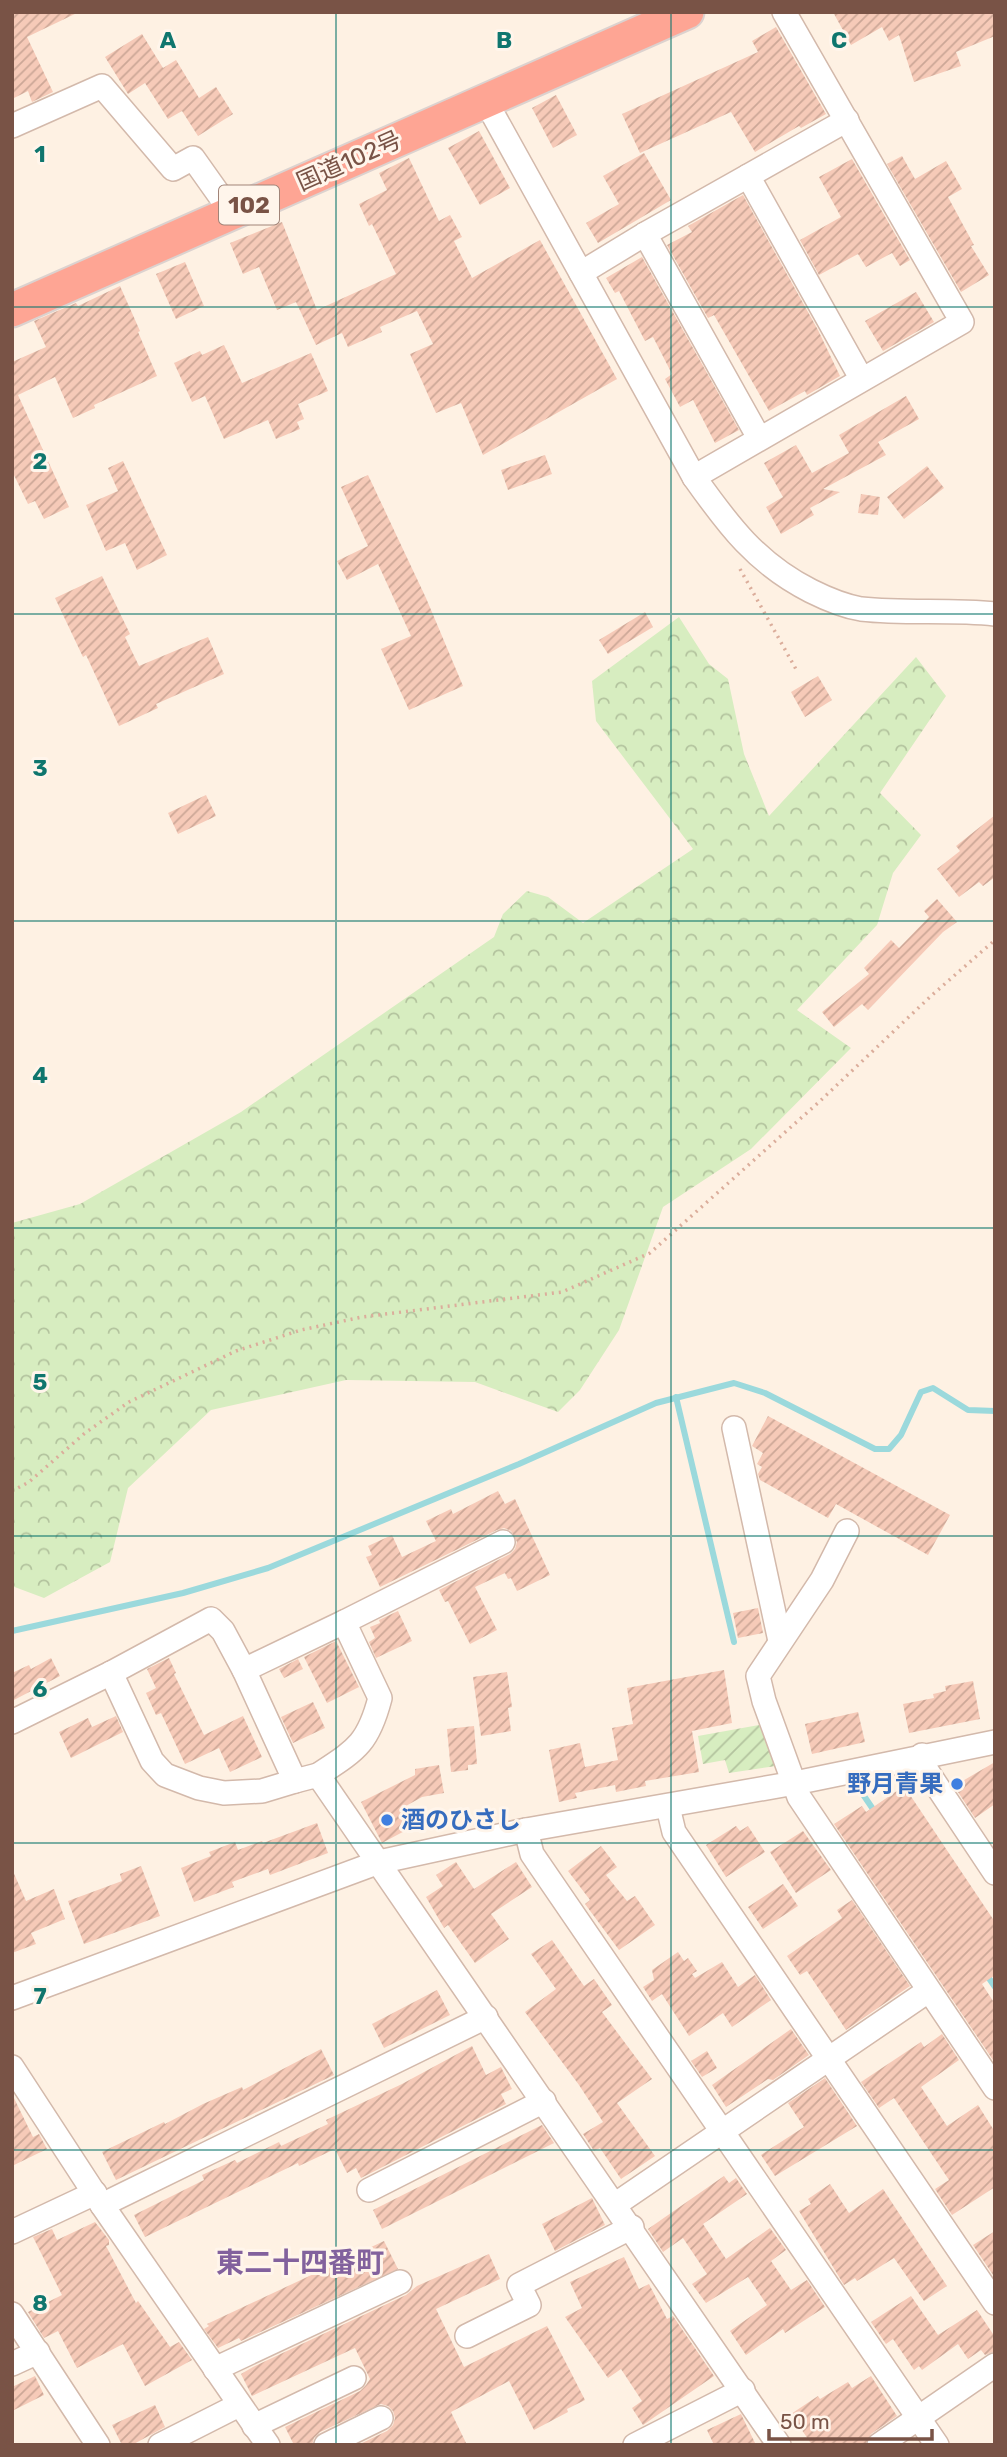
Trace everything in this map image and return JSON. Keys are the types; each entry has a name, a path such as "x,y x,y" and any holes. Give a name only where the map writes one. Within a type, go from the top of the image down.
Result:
{"highway":[{"name":"国道102号","path":"12,310 687,12"}],"street":[{"path":"694,477 961,322 784,12"},
{"path":"12,127 102,86 173,169 193,158 232,213"},
{"path":"485,100 694,477 724,520 754,552 791,581 835,603 860,609 995,614"},
{"path":"581,272 847,120"},
{"path":"748,176 861,378"},
{"path":"645,234 759,438"},
{"path":"734,1428 780,1642"},
{"path":"847,1531 822,1580 758,1676 764,1701 799,1797 995,2088"},
{"path":"244,1670 503,1542"},
{"path":"12,1722 211,1619 223,1631 244,1670 295,1781"},
{"path":"111,1673 152,1761 165,1775 199,1788 225,1793 262,1791 318,1775 354,1751 369,1732 380,1698 344,1622"},
{"path":"12,1998 379,1862 526,1830 668,1807 995,1742"},
{"path":"922,1755 928,1772 995,1873"},
{"path":"318,1775 632,2227 779,2445"},
{"path":"668,1807 674,1832 995,2303"},
{"path":"526,1830 532,1854 937,2445"},
{"path":"616,2204 928,1991"},
{"path":"12,2232 98,2199 486,2017"},
{"path":"12,2067 98,2199 268,2445"},
{"path":"369,2190 544,2101"},
{"path":"467,2336 529,2305 519,2285 632,2227"},
{"path":"215,2369 400,2282"},
{"path":"12,2314 97,2445"},
{"path":"12,2364 38,2352"},
{"path":"879,2445 995,2365"},
{"path":"254,2426 354,2378"},
{"path":"635,2445 743,2390"},
{"path":"160,2445 239,2405"},
{"path":"326,2445 381,2418"}],"path":[{"path":"736,563 797,671"},
{"path":"12,1491 29,1482 85,1433 129,1402 236,1352 301,1331 362,1317 562,1292 650,1253 995,940"}],"green space":[{"path":"679,617 709,664 728,679 744,754 769,816 916,657 946,696 880,793 921,835 893,873 877,925 797,1010 851,1048 751,1149 663,1207 619,1330 580,1390 558,1412 475,1382 346,1380 211,1410 128,1488 110,1562 44,1598 12,1586 12,1223 80,1204 241,1112 494,937 503,914 527,891 548,897 583,923 693,849 596,721 592,681"},
{"path":"759,1725 776,1766 729,1773 725,1760 703,1764 698,1736"}],"building":[{"path":"12,12 79,12 27,37 53,92 32,102 28,91 12,99"},
{"path":"833,12 995,12 995,36 956,52 961,66 914,82 899,35 889,41 882,27 851,45"},
{"path":"776,27 826,114 801,128 799,126 755,152 731,112 640,153 622,114 758,52 752,41"},
{"path":"142,34 163,68 176,60 199,98 216,87 233,114 198,136 182,111 168,119 145,83 128,94 105,57"},
{"path":"556,95 577,135 553,148 532,108"},
{"path":"479,131 510,188 480,205 448,148"},
{"path":"644,153 671,200 598,243 586,223 619,204 603,176"},
{"path":"902,156 915,179 946,161 962,189 948,197 974,245 971,246 989,275 961,292 887,164"},
{"path":"409,158 439,221 450,215 462,237 454,241 472,278 540,240 617,379 483,455 461,403 436,413 410,354 433,344 417,311 380,327 382,332 348,347 342,333 316,345 296,302 277,310 259,267 243,274 230,243 282,222 317,310 396,274 372,224 369,226 359,204 387,190 379,173"},
{"path":"852,159 910,260 900,266 892,253 866,267 858,254 819,275 800,240 841,217 819,177"},
{"path":"743,195 818,330 840,376 807,395 805,391 769,411 714,315 708,318 667,245 692,232 688,226"},
{"path":"642,257 739,430 715,443 693,400 680,407 665,379 672,374 653,337 645,341 619,291 615,293 606,278"},
{"path":"185,262 204,306 176,319 156,274"},
{"path":"120,286 157,376 94,405 95,408 73,418 55,377 18,395 69,507 44,519 35,501 28,504 12,471 12,362 46,347 34,321 76,303 78,306"},
{"path":"916,292 934,322 883,351 865,321"},
{"path":"224,345 242,383 311,353 328,391 298,404 304,419 297,422 300,429 276,439 268,420 224,439 205,396 192,402 174,363 200,351 202,355"},
{"path":"906,396 919,419 878,442 886,455 823,489 840,492 810,508 814,515 781,534 766,507 783,497 764,463 796,445 812,473 849,453 839,435"},
{"path":"545,455 552,474 508,490 501,470"},
{"path":"123,461 167,555 137,570 125,543 106,551 86,505 118,491 108,468"},
{"path":"927,466 944,488 904,519 887,497"},
{"path":"368,475 426,598 463,686 409,710 381,649 411,636 378,564 347,580 337,561 368,546 341,487"},
{"path":"861,494 880,497 878,515 858,513"},
{"path":"102,576 130,634 125,637 139,666 208,637 224,674 156,704 158,708 119,726 86,655 83,657 55,598"},
{"path":"645,612 653,627 608,654 599,640"},
{"path":"818,676 832,700 805,717 791,692"},
{"path":"206,795 216,816 178,834 168,813"},
{"path":"995,815 995,877 983,886 979,882 959,897 937,869 960,851 956,846"},
{"path":"937,899 957,922 943,932 868,1010 862,1004 834,1027 822,1012 869,974 864,968 891,940 899,948 929,917 924,911"},
{"path":"768,1416 950,1515 928,1555 836,1504 828,1518 760,1480 758,1474 762,1467 757,1464 763,1453 752,1446"},
{"path":"498,1491 505,1504 515,1499 550,1575 517,1591 511,1578 508,1579 505,1573 475,1587 497,1630 470,1644 448,1601 445,1602 439,1590 510,1554 517,1542 511,1531 504,1528 497,1530 380,1587 366,1557 372,1555 368,1546 392,1535 402,1557 436,1541 426,1521 451,1509 453,1514"},
{"path":"758,1608 763,1633 738,1638 733,1613"},
{"path":"398,1611 412,1641 376,1658 369,1642 375,1638 370,1627"},
{"path":"336,1641 359,1687 327,1703 304,1657"},
{"path":"51,1658 60,1676 12,1701 12,1673 29,1665 31,1669"},
{"path":"169,1658 204,1735 243,1716 262,1757 230,1772 219,1748 185,1764 161,1713 156,1715 146,1693 156,1688 147,1669"},
{"path":"298,1659 303,1669 284,1678 279,1669"},
{"path":"724,1670 732,1723 692,1731 699,1772 645,1781 646,1786 616,1792 615,1785 575,1793 577,1798 559,1802 549,1750 580,1743 585,1767 618,1760 612,1728 633,1724 627,1688"},
{"path":"507,1672 512,1707 508,1708 511,1731 481,1736 473,1677"},
{"path":"973,1681 980,1719 909,1733 903,1704 934,1698 933,1694 946,1691 945,1686"},
{"path":"313,1702 325,1728 293,1743 281,1717"},
{"path":"858,1712 865,1742 812,1754 805,1724"},
{"path":"116,1716 123,1732 71,1758 59,1732 88,1718 92,1727"},
{"path":"474,1726 477,1764 468,1765 468,1770 451,1772 447,1729"},
{"path":"995,1762 995,1804 975,1818 954,1786"},
{"path":"439,1765 444,1793 422,1797 404,1807 414,1826 382,1843 361,1802 415,1775 415,1769"},
{"path":"904,1786 995,1922 995,1975 982,1984 995,2004 995,2063 834,1824 862,1806 866,1812"},
{"path":"317,1823 328,1853 270,1875 268,1869 232,1882 234,1887 194,1902 181,1868 211,1856 209,1852 235,1842 238,1850"},
{"path":"736,1826 740,1831 748,1826 765,1852 726,1877 706,1845"},
{"path":"803,1831 831,1870 796,1893 770,1852"},
{"path":"601,1846 617,1867 606,1875 627,1901 635,1896 655,1925 619,1950 585,1904 590,1900 568,1871"},
{"path":"456,1862 474,1889 516,1862 532,1887 491,1914 509,1939 475,1963 448,1925 444,1928 426,1897 443,1886 436,1875"},
{"path":"141,1866 160,1916 84,1944 68,1901 122,1881 120,1874"},
{"path":"12,1869 26,1901 54,1889 65,1919 31,1933 36,1944 12,1953"},
{"path":"783,1884 798,1906 763,1929 748,1907"},
{"path":"852,1900 910,1986 846,2030 807,1971 800,1975 787,1956 842,1918 837,1910"},
{"path":"552,1940 584,1986 594,1979 612,2005 602,2012 652,2079 617,2103 655,2156 621,2179 600,2148 594,2151 583,2134 603,2122 525,2012 556,1989 531,1954"},
{"path":"678,1952 684,1961 688,1958 697,1971 692,1974 695,1978 722,1962 738,1987 755,1975 771,2000 732,2027 723,2013 689,2036 662,1994 652,2001 643,1987 654,1980 652,1970"},
{"path":"437,1990 450,2015 384,2048 372,2024"},
{"path":"791,2029 809,2055 726,2107 712,2085"},
{"path":"942,2034 959,2060 921,2087 947,2126 978,2105 995,2132 995,2187 952,2215 935,2189 949,2180 894,2098 879,2108 861,2082 921,2042 924,2047"},
{"path":"472,2046 486,2075 501,2067 512,2089 501,2094 506,2104 361,2178 356,2168 347,2173 335,2149 299,2166 298,2163 145,2237 134,2215 204,2180 202,2175 235,2160 237,2163 279,2142 281,2146 328,2124 326,2120 402,2084"},
{"path":"321,2049 334,2075 116,2180 102,2152 203,2104 242,2087 243,2090"},
{"path":"707,2051 717,2068 702,2077 691,2061"},
{"path":"825,2078 857,2126 775,2176 761,2155 804,2127 788,2103"},
{"path":"12,2094 33,2137 39,2134 47,2149 12,2166"},
{"path":"542,2125 554,2143 382,2229 373,2210"},
{"path":"724,2176 729,2183 736,2178 747,2194 703,2224 726,2259 770,2228 786,2250 771,2261 791,2290 807,2280 825,2307 785,2333 783,2329 746,2355 730,2331 767,2305 748,2277 706,2303 692,2284 707,2274 683,2238 663,2252 648,2229"},
{"path":"830,2184 849,2213 883,2189 947,2286 924,2301 894,2258 857,2281 855,2278 844,2285 799,2211 811,2204 808,2199"},
{"path":"592,2198 605,2225 555,2251 542,2224"},
{"path":"95,2222 109,2240 109,2245 106,2246 136,2303 138,2301 170,2347 179,2342 192,2360 145,2386 123,2344 77,2368 58,2331 44,2338 28,2312 62,2295 33,2237 52,2229 57,2240"},
{"path":"995,2231 995,2278 973,2245"},
{"path":"384,2241 398,2269 241,2341 239,2338 218,2348 204,2329 209,2326 207,2324"},
{"path":"489,2254 500,2279 436,2309 464,2367 547,2326 585,2400 567,2409 568,2412 534,2430 509,2381 451,2412 467,2445 358,2445 387,2431 393,2425 393,2411 381,2404 320,2432 312,2445 294,2445 285,2427 360,2391 370,2379 355,2348 252,2396 241,2374 406,2295 417,2286"},
{"path":"624,2257 639,2289 649,2284 667,2319 673,2316 714,2376 643,2425 632,2408 642,2401 621,2369 608,2378 565,2317 582,2308 570,2282"},
{"path":"911,2296 938,2335 977,2310 995,2337 995,2351 985,2355 981,2350 968,2359 958,2344 922,2370 919,2366 914,2370 893,2339 886,2344 871,2322"},
{"path":"35,2376 44,2395 12,2411 12,2387"},
{"path":"871,2376 897,2416 871,2434 865,2445 812,2445 791,2414 818,2396 820,2399 848,2382 852,2388"},
{"path":"155,2405 165,2427 132,2445 122,2445 112,2425"},
{"path":"741,2414 756,2445 714,2445 707,2430"}],"waterway":[{"path":"12,1631 183,1593 268,1568 519,1464 656,1403 734,1383 765,1393 875,1449 889,1449 901,1435 921,1392 933,1388 968,1410 995,1411"},
{"path":"676,1397 734,1642"},
{"path":"862,1793 877,1815"},
{"path":"986,1974 995,1987"}],"place":[{"name":"野月青果","path":"957,1784"},
{"name":"酒のひさし","path":"387,1820"}],"district":[{"name":"東二十四番町","path":"300,2262"}]}
